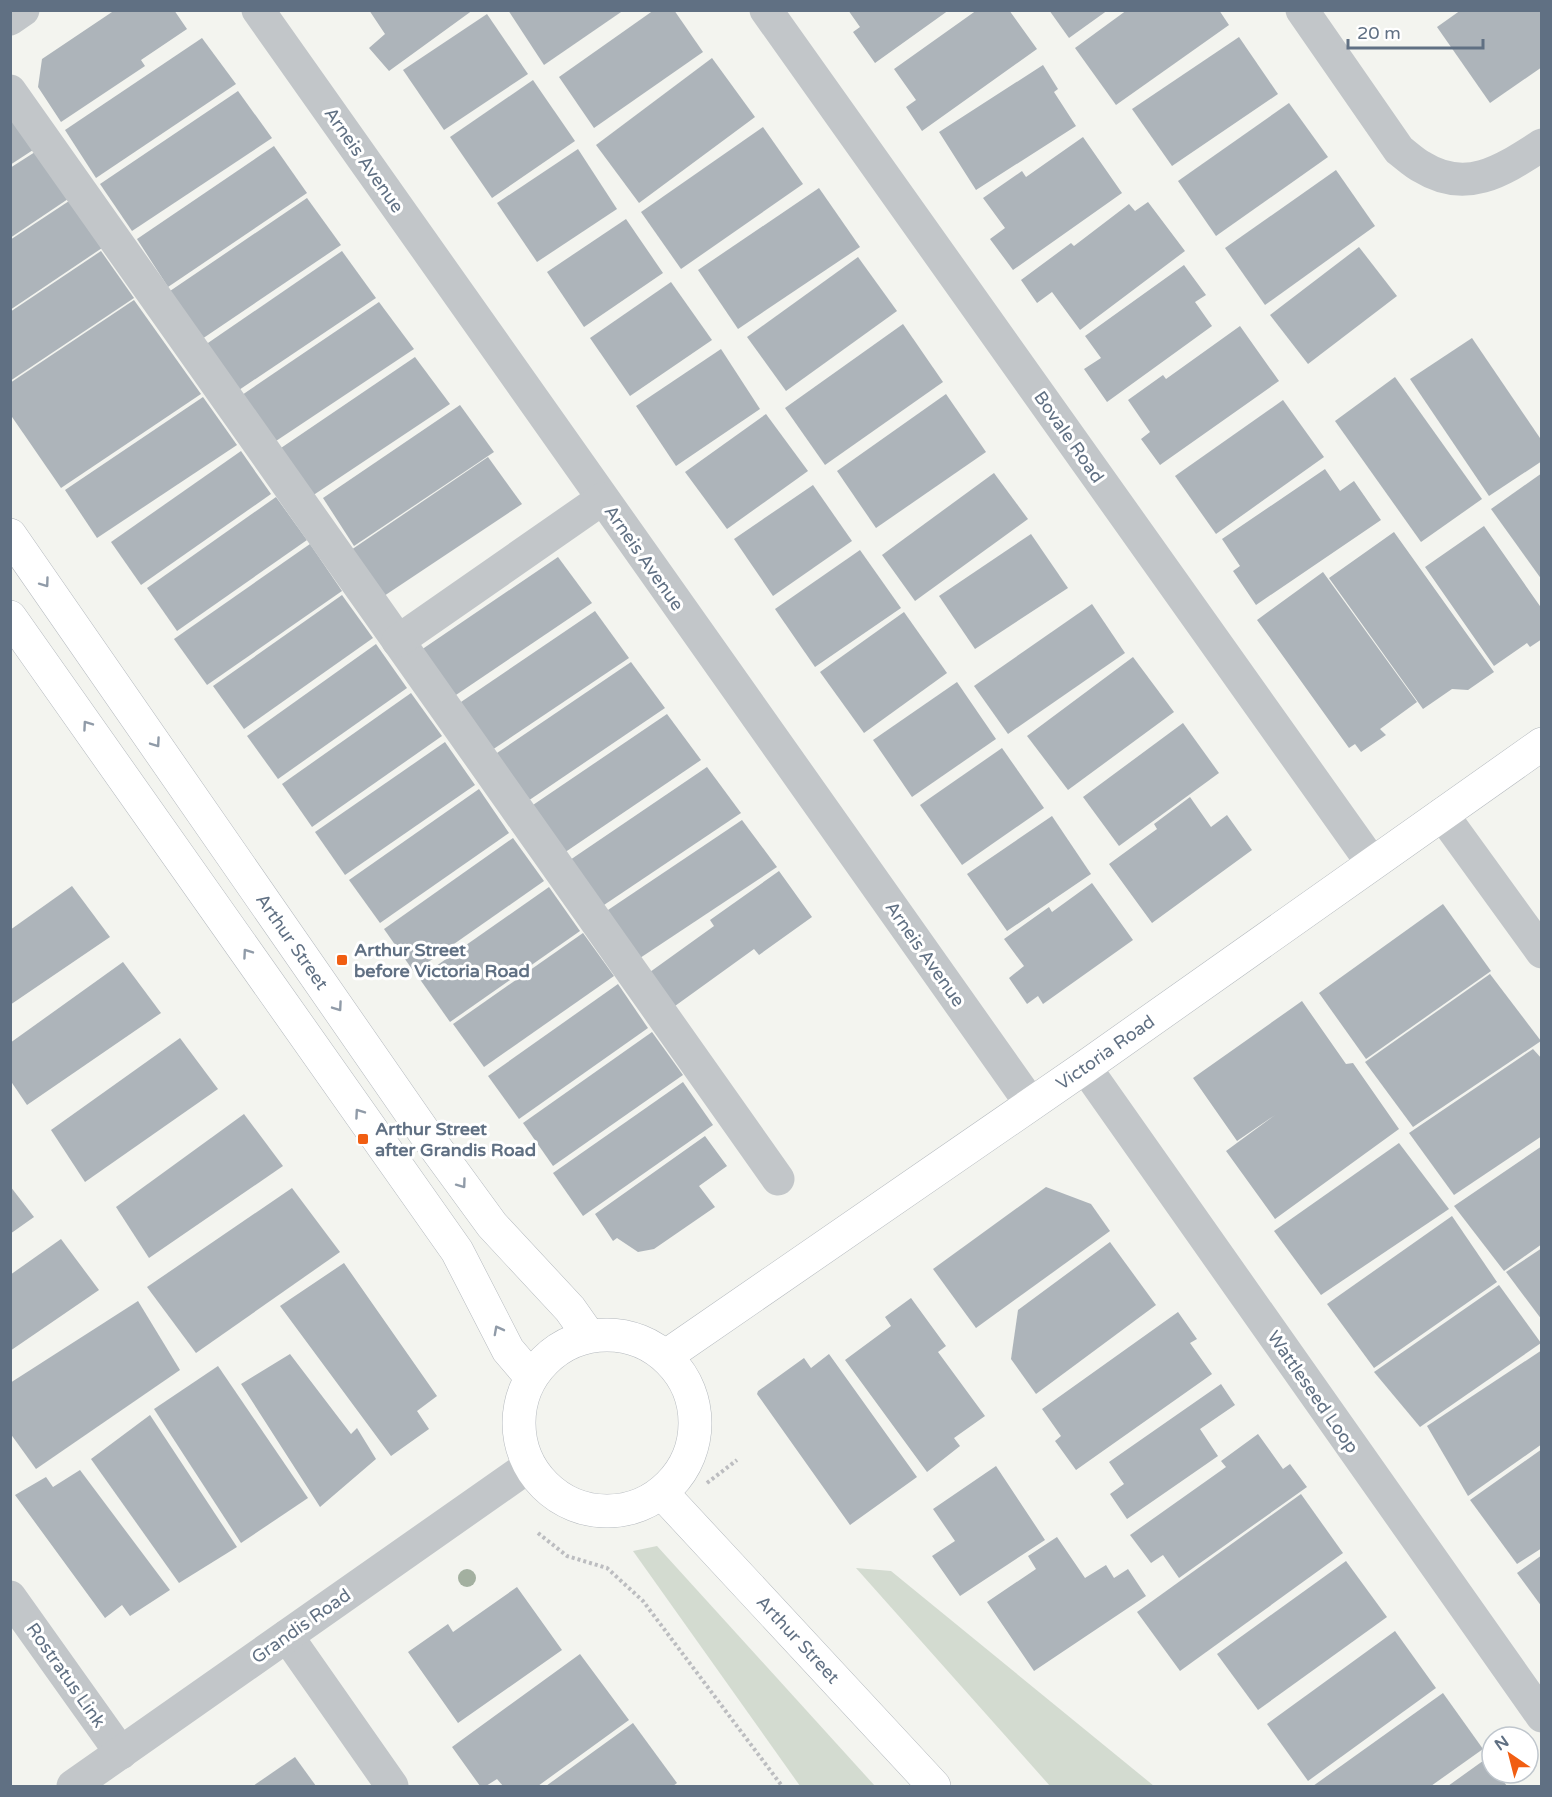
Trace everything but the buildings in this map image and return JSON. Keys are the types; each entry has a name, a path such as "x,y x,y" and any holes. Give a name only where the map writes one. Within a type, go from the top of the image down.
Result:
{"street":[{"path":"10,19 23,10"},
{"name":"Arneis Avenue","path":"258,10 1031,1104"},
{"name":"Bovale Road","path":"766,10 1372,863"},
{"path":"1302,10 1399,150 1421,167 1441,177 1462,180 1483,177 1508,167 1542,145"},
{"path":"10,91 778,1179"},
{"path":"398,641 602,499"},
{"name":"Arthur Street","path":"10,535 424,1132 492,1225 570,1309 589,1336"},
{"path":"10,617 457,1251 508,1350 531,1377"},
{"name":"Victoria Road","path":"666,1356 1085,1067 1542,744"},
{"path":"1442,814 1542,952"},
{"name":"Wattleseed Loop","path":"1085,1067 1542,1716"},
{"path":"615,1334 640,1340 666,1356 680,1371 692,1395 697,1422 692,1449 680,1473 662,1493 634,1507 604,1512 574,1505 548,1490 529,1466 521,1444 518,1421 522,1399 531,1377 546,1358 566,1344 589,1336 615,1334"},
{"name":"Grandis Road","path":"73,1786 529,1466"},
{"name":"Arthur Street","path":"662,1493 934,1786"},
{"name":"Rostratus Link","path":"10,1598 121,1753"},
{"path":"287,1636 392,1786"}],"path":[{"path":"538,1533 567,1556 607,1568 643,1601 782,1786"}],"shaded area":[{"path":"657,1546 875,1786 800,1786 633,1551"},
{"path":"856,1568 891,1571 1154,1786 1050,1786"}],"place":[{"name":"Arthur Street before Victoria Road","path":"342,960"},
{"name":"Arthur Street after Grandis Road","path":"363,1139"}]}
